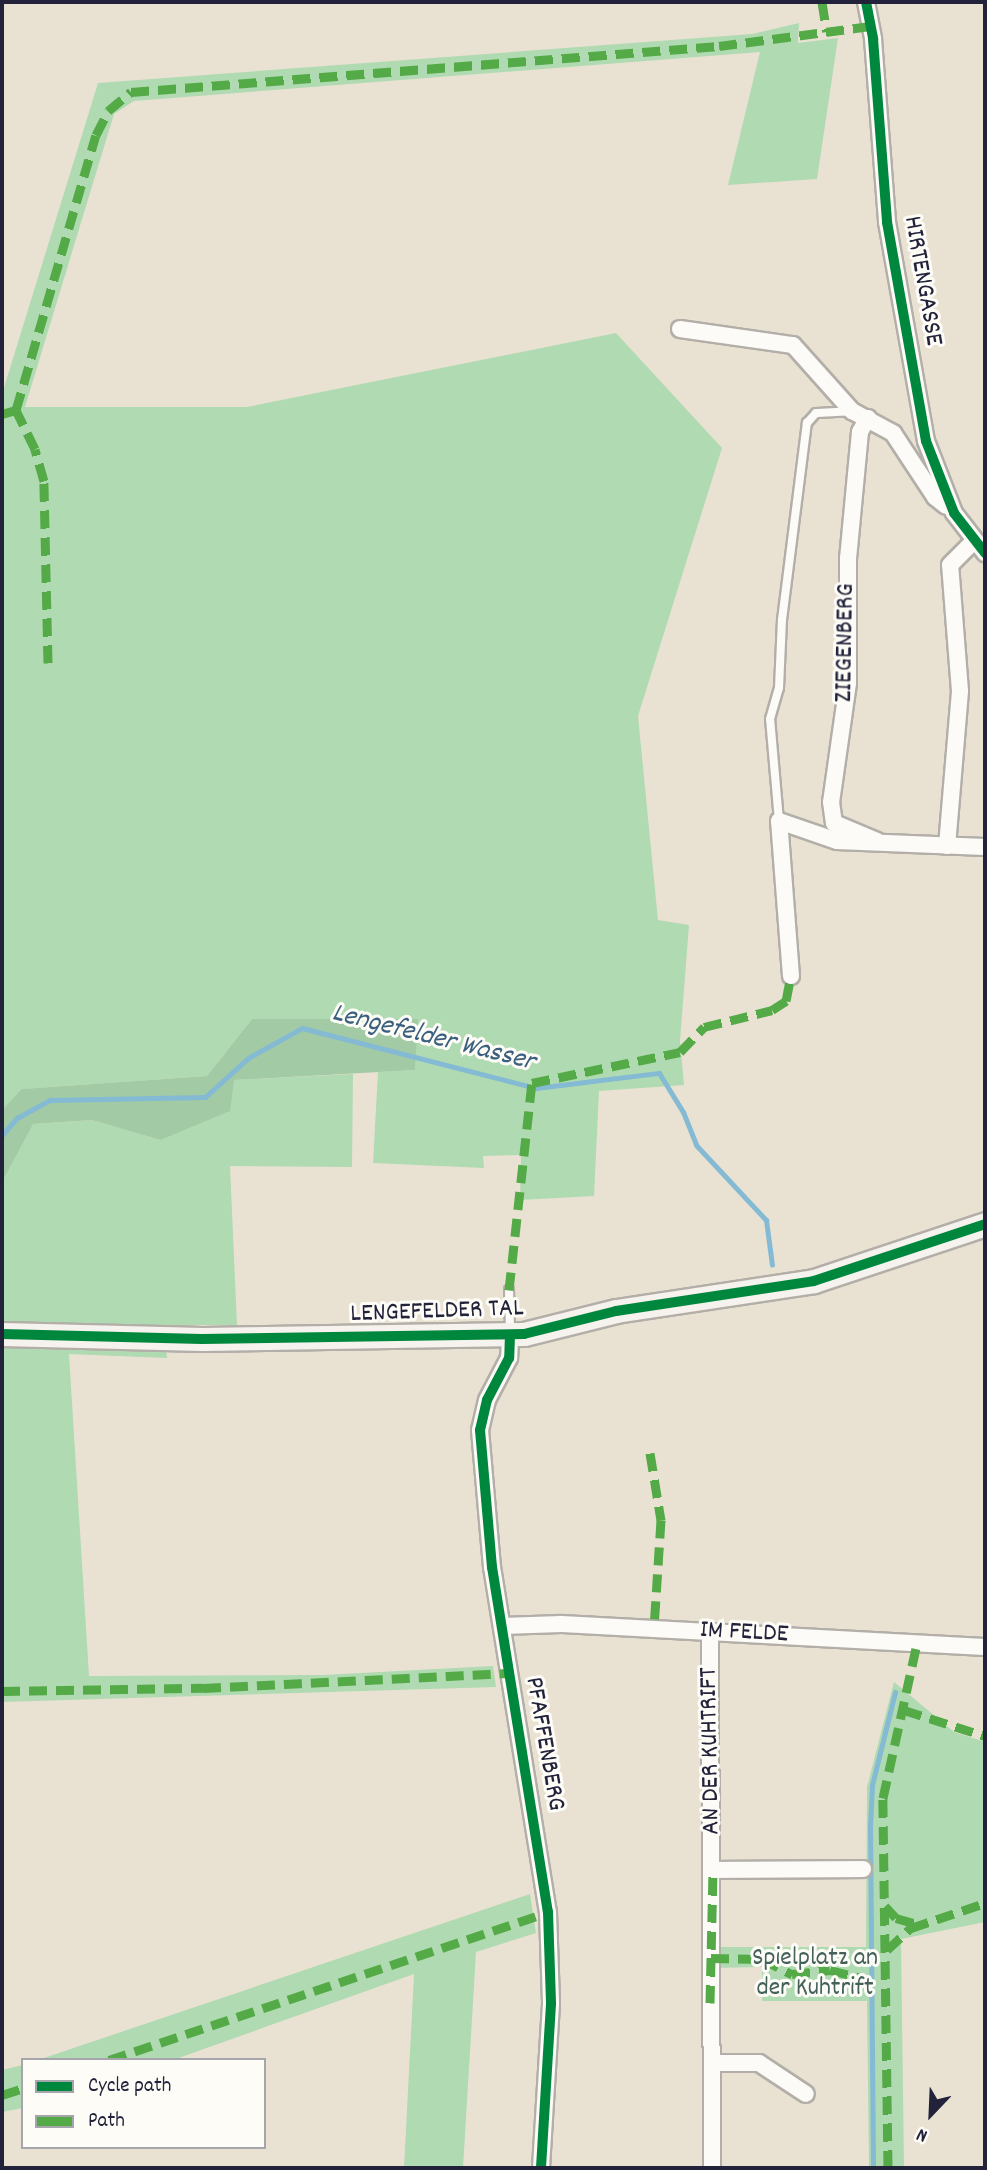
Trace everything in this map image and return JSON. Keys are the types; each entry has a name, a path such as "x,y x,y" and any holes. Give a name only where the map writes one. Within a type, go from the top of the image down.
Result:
{"street":[{"name":"HIRTENGASSE","path":"866,2 895,276 926,441 954,513 980,547"},
{"path":"680,329 793,345 852,411 893,433 935,497 954,513"},
{"name":"ZIEGENBERG","path":"868,418 860,432 848,558 848,683 831,802 834,823 877,841"},
{"path":"947,846 960,691 950,566 952,559 980,547"},
{"path":"779,821 791,976"},
{"name":"ZIEGENBERG","path":"779,821 837,841 985,847"},
{"name":"LENGEFELDER TAL","path":"2,1334 202,1339 510,1335 616,1311 814,1281 985,1224"},
{"name":"PFAFFENBERG","path":"510,1335 509,1358 486,1400 480,1425 488,1534 549,1922 551,2004 541,2168"},
{"name":"IM FELDE","path":"502,1626 561,1624 985,1647"},
{"name":"AN DER KUHTRIFT","path":"710,1632 713,1870 710,2003 712,2168"},
{"name":"AN DER KUHTRIFT","path":"713,1870 863,1869"},
{"path":"712,2063 759,2063 806,2094"}],"lane":[{"path":"779,821 770,719 779,688 782,620 807,423 816,412 852,411"},
{"path":"509,1290 510,1335"}],"green space":[{"path":"799,23 798,43 838,38 817,179 728,185 760,52 134,101 114,114 25,407 247,407 616,333 722,448 638,716 658,920 689,925 680,1041 684,1085 599,1091 594,1196 520,1200 521,1155 483,1156 484,1168 373,1163 378,1072 415,1070 417,1019 252,1019 207,1076 23,1089 2,1110 2,394 98,83 752,34"},
{"path":"252,1019 418,1019 415,1070 234,1080 230,1111 160,1140 92,1120 33,1124 2,1182 2,1110 22,1089 207,1076"},
{"path":"353,1074 352,1167 230,1166 237,1325 164,1325 167,1358 69,1354 89,1676 323,1675 493,1666 496,1687 2,1702 2,1182 32,1124 92,1120 160,1140 233,1080"},
{"name":"Spielplatz an der Kuhtrift","path":"894,1682 954,1732 985,1742 985,1922 901,1939 904,2168 869,2168 867,2001 762,2001 762,1967 711,1968 712,1947 866,1947 867,1787"},
{"path":"530,1894 536,1933 476,1952 463,2168 404,2168 414,1974 179,2058 44,2058"},
{"path":"21,2065 21,2108 2,2112 2,2070"}],"waterway":[{"name":"Lengefelder Wasser","path":"2,1135 17,1118 50,1100 205,1097 248,1058 302,1028 536,1088 659,1073 683,1112 696,1145 766,1220 772,1265"},
{"path":"873,2168 870,1827 872,1785 895,1692"}],"marked path":[{"path":"822,2 827,32"},
{"path":"48,663 44,481 35,449 16,410 96,135 108,111 131,92 719,46 871,26"},
{"path":"2,414 16,410"},
{"path":"509,1290 532,1083 680,1052 704,1027 772,1010 786,1001 791,976"},
{"path":"650,1453 661,1520 654,1628"},
{"path":"888,2168 883,1798 917,1644"},
{"path":"2,1691 203,1688 509,1673"},
{"path":"904,1710 985,1736"},
{"path":"710,2003 713,1870"},
{"path":"887,1950 911,1928 985,1903"},
{"path":"885,1906 896,1918 920,1925"},
{"path":"115,2058 548,1912"},
{"path":"711,1958 762,1959 792,1974 830,1970 859,1977"},
{"path":"2,2095 21,2089"}],"cycle path":[{"path":"866,2 873,39 887,222 926,441 954,513 985,553"},
{"path":"2,1334 202,1339 524,1334 616,1311 814,1281 985,1224"},
{"path":"510,1335 509,1358 487,1400 480,1430 492,1567 548,1912 551,2004 541,2168"}]}
